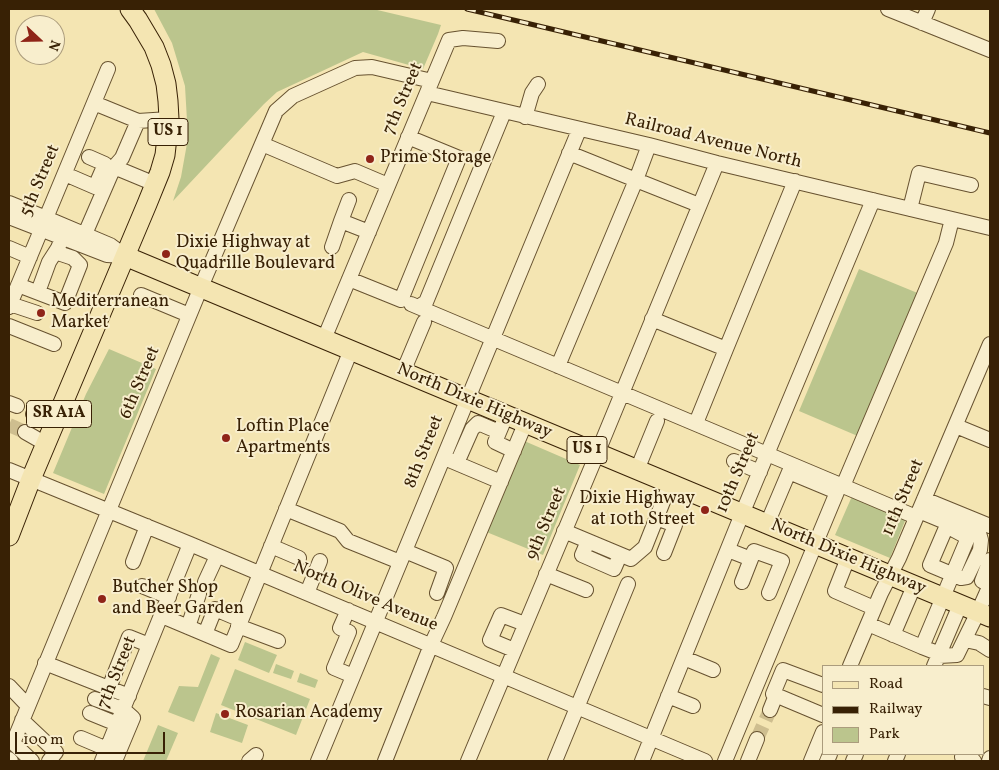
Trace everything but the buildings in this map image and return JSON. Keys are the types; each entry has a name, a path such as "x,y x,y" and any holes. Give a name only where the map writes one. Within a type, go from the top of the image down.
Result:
{"main road":[{"name":"US 1","path":"125,256 160,172 165,155 169,120 166,84 161,65 147,34 130,9"},
{"name":"North Dixie Highway","path":"125,256 467,399 503,424 525,424 984,615"},
{"name":"SR A1A","path":"9,533 125,256"}],"street":[{"path":"888,9 990,48"},
{"path":"922,23 928,9"},
{"name":"7th Street","path":"324,339 449,40 463,38 498,42"},
{"name":"6th Street","path":"11,741 28,706 91,540 108,511 276,111 293,96 355,68 372,67 429,87"},
{"name":"5th Street","path":"12,295 30,257 108,69"},
{"path":"525,117 532,93 538,84"},
{"name":"Railroad Avenue North","path":"429,87 504,112 649,145 716,163 990,228"},
{"path":"94,103 138,121 169,120"},
{"path":"418,307 426,302 504,112"},
{"path":"85,234 114,167 122,158 138,121"},
{"name":"8th Street","path":"318,761 579,130"},
{"path":"401,300 459,158 408,137"},
{"path":"262,144 337,176 355,171 388,185"},
{"path":"558,366 649,145"},
{"path":"569,153 699,205"},
{"path":"65,174 95,187 105,164 89,157"},
{"name":"9th Street","path":"468,761 597,454 716,163"},
{"path":"114,167 155,184"},
{"path":"910,209 919,174 971,185"},
{"path":"696,423 795,181"},
{"path":"332,247 349,200"},
{"name":"10th Street","path":"642,761 742,514 873,200"},
{"name":"North Dixie Highway","path":"9,203 44,224 60,243 107,254 125,256"},
{"name":"North Dixie Highway","path":"9,217 85,234 110,246 125,256"},
{"path":"725,761 837,492 836,486 946,243 952,219"},
{"path":"341,221 369,232"},
{"path":"38,292 49,262 60,243"},
{"path":"12,295 38,292 65,303 80,265 73,258 61,254 60,243"},
{"path":"9,248 30,257"},
{"path":"349,279 696,423 767,454 790,468 836,486 990,526"},
{"path":"12,295 37,313"},
{"path":"141,295 189,315"},
{"path":"652,319 726,349"},
{"path":"403,372 424,322"},
{"path":"9,326 54,344"},
{"name":"11th Street","path":"850,665 874,608 899,558 990,344"},
{"path":"162,616 230,645 351,350"},
{"path":"33,414 55,424"},
{"path":"637,470 657,422"},
{"path":"458,463 472,428 478,423 503,424 495,442 514,451"},
{"path":"385,761 431,645 525,424"},
{"path":"956,426 990,440"},
{"path":"25,432 46,444"},
{"path":"451,437 466,443"},
{"path":"443,457 501,482"},
{"path":"734,461 760,472"},
{"path":"767,524 790,468"},
{"name":"North Olive Avenue","path":"9,470 375,621 705,761"},
{"path":"564,531 588,541 582,555 614,569 620,555 631,560 645,547 670,484"},
{"path":"920,509 947,525 954,523 979,533 981,540 980,550 967,577 961,578 930,565 947,525"},
{"path":"286,510 340,531 348,541 446,568 437,593"},
{"path":"656,518 675,524 664,553"},
{"path":"133,562 147,526"},
{"name":"7th Street","path":"104,755 190,544"},
{"path":"271,546 300,558"},
{"path":"728,550 751,559"},
{"path":"742,582 754,551 782,561 769,593"},
{"path":"188,627 202,588 217,556"},
{"path":"848,558 835,591 874,608"},
{"path":"868,624 922,647 938,659 955,661 965,640 984,615 990,585 982,581 990,560"},
{"path":"307,593 320,561"},
{"path":"546,574 586,590"},
{"path":"922,647 952,574"},
{"path":"555,761 628,584"},
{"path":"142,586 169,597"},
{"path":"894,635 914,586"},
{"path":"938,659 960,605"},
{"path":"204,634 215,609 278,641"},
{"path":"348,610 340,628 349,632 334,668 353,676"},
{"path":"514,650 490,640 501,615 525,624"},
{"path":"108,688 129,637 149,645"},
{"path":"965,640 979,643 990,650"},
{"path":"684,658 713,670"},
{"path":"45,663 129,696"},
{"path":"822,686 783,670 773,694 822,715"},
{"path":"9,686 28,706"},
{"path":"770,710 776,695"},
{"path":"668,696 694,706"},
{"path":"96,699 123,709 133,718 116,761"},
{"path":"90,714 117,724"},
{"path":"22,720 56,752 49,761"},
{"path":"811,761 822,734"},
{"path":"80,738 104,755"},
{"path":"748,761 757,739"},
{"path":"11,741 32,761"}],"green space":[{"path":"154,9 373,9 441,25 423,69 363,52 277,92 173,201 181,177 188,138 185,86 172,43"},
{"path":"859,269 920,294 860,437 799,411"},
{"path":"109,349 156,369 104,494 53,473 86,394"},
{"path":"522,440 580,465 543,555 484,531"},
{"path":"853,494 907,516 890,558 835,535"},
{"path":"245,642 277,655 269,673 238,660"},
{"path":"211,654 220,658 194,722 168,712 179,686 198,687"},
{"path":"276,664 294,671 291,679 273,673"},
{"path":"235,669 310,699 296,735 221,705"},
{"path":"300,673 318,680 315,688 297,682"},
{"path":"216,713 248,725 242,743 210,732"},
{"path":"158,725 178,733 166,761 143,761"}],"tunnel":[{"path":"9,425 25,432"},
{"path":"757,739 770,710"}],"railway":[{"path":"467,9 990,133"}],"place":[{"name":"Prime Storage","path":"370,159"},
{"name":"Dixie Highway at Quadrille Boulevard","path":"166,254"},
{"name":"Mediterranean Market","path":"41,313"},
{"name":"Loftin Place Apartments","path":"226,438"},
{"name":"Dixie Highway at 10th Street","path":"705,510"},
{"name":"Butcher Shop and Beer Garden","path":"102,599"},
{"name":"Rosarian Academy","path":"225,714"}]}
